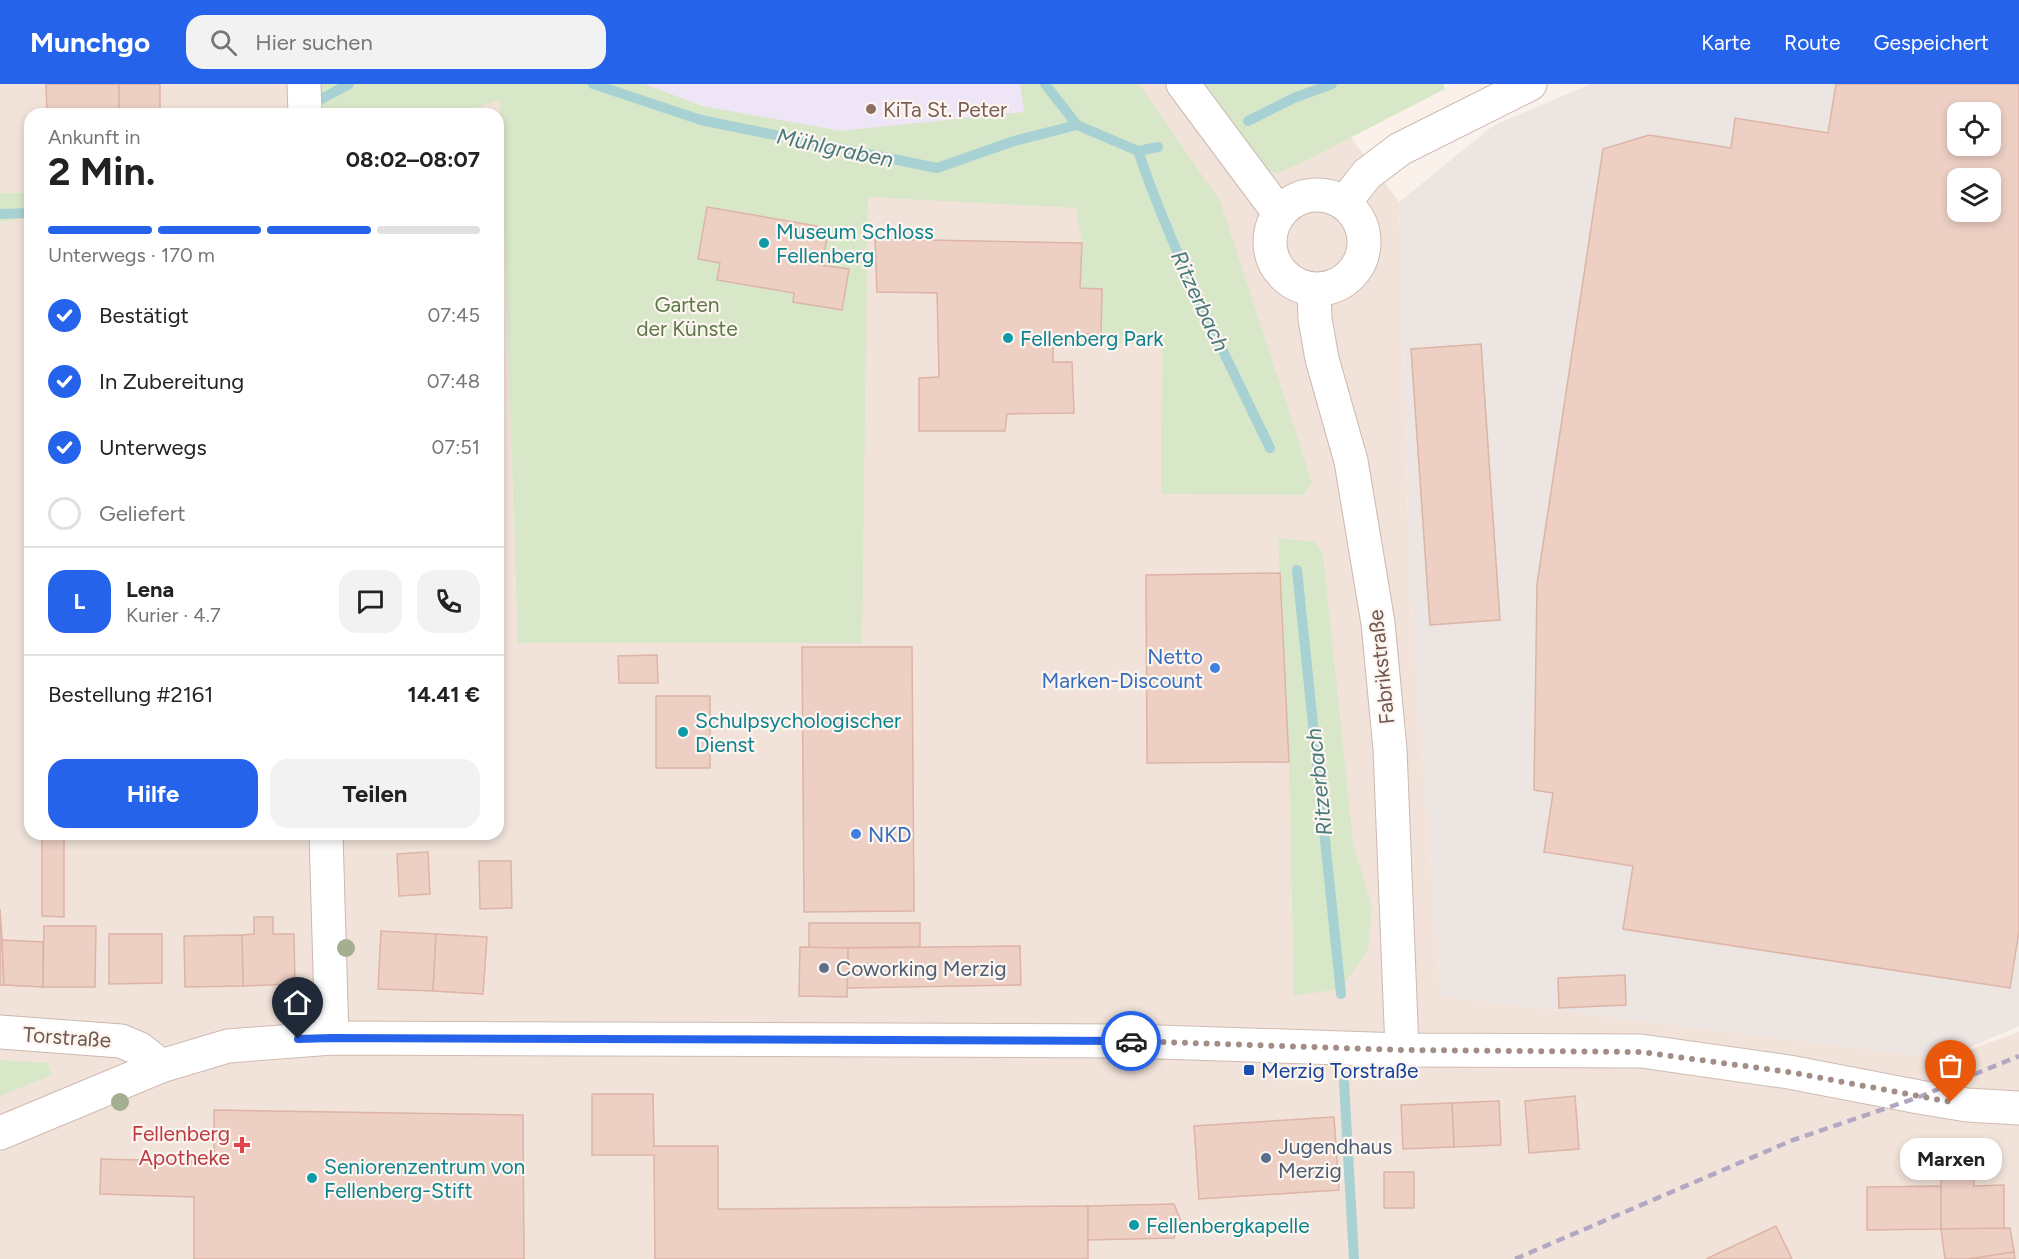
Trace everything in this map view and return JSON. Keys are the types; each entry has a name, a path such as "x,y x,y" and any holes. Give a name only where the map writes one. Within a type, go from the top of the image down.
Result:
{"main road":[{"path":"304,84 304,108"},
{"path":"1183,84 1279,213"},
{"path":"1344,203 1367,174 1400,149 1530,84"},
{"path":"1317,195 1331,197 1344,203 1354,213 1361,226 1364,240 1363,254 1357,268 1347,279 1335,286 1314,291 1291,282 1280,272 1272,258 1269,243 1272,228 1279,213 1302,197 1317,195"},
{"name":"Fabrikstraße","path":"1314,291 1314,319 1322,359 1351,461 1378,623 1390,749 1402,1050"},
{"path":"326,840 332,1038"},
{"name":"Torstraße","path":"0,1032 121,1041 140,1049 161,1066"},
{"path":"0,1133 161,1066 228,1046 332,1038 1130,1041 1402,1050 1641,1052 1789,1072 1967,1105 2019,1108"}],"shaded area":[{"path":"0,84 1311,84 1399,202 1410,594 1441,996 1943,1059 2019,1032 2019,1259 0,1259"},
{"name":"KiTa St. Peter","path":"646,84 1020,84 1025,112 840,131 702,106"},
{"path":"1591,84 2019,84 2019,1026 1943,1059 1441,996 1410,594 1399,202 1494,125"}],"green space":[{"name":"Garten der Künste","path":"316,84 644,84 702,106 840,131 1024,112 1020,84 1139,84 1220,201 1312,482 1303,495 1161,494 1162,345 1101,343 1102,289 1080,288 1082,243 1076,208 868,197 862,643 518,643 504,221 504,108 500,108 500,100 473,108 311,108"},
{"path":"1199,84 1443,84 1445,89 1277,173 1265,170"},
{"path":"0,193 24,193 24,218 0,222"},
{"path":"1278,538 1315,542 1323,554 1353,842 1372,908 1368,949 1351,975 1333,990 1294,996 1289,762"},
{"path":"0,1060 48,1063 52,1075 0,1096"}],"building":[{"path":"46,84 119,84 119,108 47,108"},
{"path":"119,84 160,84 160,108 119,108"},
{"path":"1836,84 2019,84 2019,931 2010,988 1623,929 1633,866 1544,852 1553,793 1534,790 1537,584 1603,149 1649,135 1731,148 1735,118 1828,133"},
{"name":"Museum Schloss Fellenberg","path":"707,207 829,228 822,265 849,269 842,310 793,302 794,293 717,280 720,263 698,259"},
{"name":"Fellenberg Park","path":"875,239 1082,243 1080,288 1102,289 1101,334 1077,334 1078,342 1053,343 1053,362 1072,362 1074,413 1007,414 1005,431 919,431 919,378 939,377 937,293 877,292"},
{"path":"1481,344 1500,620 1430,625 1411,349"},
{"name":"Netto Marken-Discount","path":"1280,573 1289,762 1147,763 1146,575"},
{"path":"802,647 912,647 914,911 804,912"},
{"path":"657,655 658,683 619,683 618,656"},
{"name":"Schulpsychologischer Dienst","path":"656,696 710,696 710,768 656,768"},
{"path":"42,840 64,840 64,917 42,916"},
{"path":"428,852 430,894 399,896 397,854"},
{"path":"479,861 511,861 512,908 480,909"},
{"path":"0,909 2,940 4,985 0,985"},
{"path":"254,917 273,917 273,934 294,934 295,984 243,986 242,935 254,934"},
{"path":"809,923 920,923 920,947 809,948"},
{"path":"44,926 96,926 95,987 43,987"},
{"path":"381,931 436,934 433,991 378,989"},
{"path":"109,934 162,934 162,983 109,984"},
{"path":"436,934 487,937 483,994 433,991"},
{"path":"242,935 243,986 185,987 184,936"},
{"path":"2,940 43,942 43,987 4,985"},
{"path":"1020,946 1021,985 847,988 848,948"},
{"name":"Coworking Merzig","path":"800,947 848,948 847,997 799,996"},
{"path":"1625,975 1626,1005 1559,1008 1558,978"},
{"path":"592,1094 653,1094 654,1146 718,1146 718,1209 1088,1206 1088,1259 655,1259 654,1155 592,1155"},
{"path":"1575,1096 1579,1149 1529,1153 1525,1101"},
{"path":"1499,1101 1501,1145 1454,1147 1452,1103"},
{"path":"1452,1103 1454,1147 1403,1149 1401,1105"},
{"name":"Seniorenzentrum von Fellenberg-Stift","path":"214,1110 523,1115 524,1259 194,1259 194,1197 100,1194 101,1159 214,1162"},
{"name":"Jugendhaus Merzig","path":"1334,1117 1339,1190 1199,1199 1194,1126"},
{"path":"1974,1161 1974,1186 2004,1185 2004,1229 1941,1229 1941,1162"},
{"path":"1384,1172 1414,1172 1414,1208 1384,1208"},
{"path":"1941,1186 1941,1229 1867,1230 1867,1187"},
{"name":"Fellenbergkapelle","path":"1174,1204 1181,1221 1174,1238 1088,1240 1088,1206"},
{"path":"1776,1226 1792,1259 1706,1259"},
{"path":"2010,1228 2014,1252 1969,1259 1945,1259 1941,1229"},
{"path":"2014,1252 2015,1259 1969,1259"}],"waterway":[{"name":"Mühlgraben","path":"310,105 349,84"},
{"name":"Mühlgraben","path":"593,84 701,120 937,168 1014,141 1077,125"},
{"path":"1045,84 1077,125 1138,151 1158,147"},
{"path":"1248,121 1294,98 1332,84"},
{"name":"Ritzerbach","path":"1138,151 1183,264 1270,448"},
{"name":"Mühlgraben","path":"0,214 24,213"},
{"name":"Ritzerbach","path":"1297,570 1341,994"},
{"name":"Ritzerbach","path":"1344,1082 1354,1259"}],"railway":[{"path":"1515,1259 1793,1140 1919,1097 2019,1056"}],"way so far":[{"path":"1131,1041 1402,1050 1641,1052 1789,1072 1951,1102"}],"place":[{"name":"KiTa St. Peter","path":"871,109"},
{"name":"Museum Schloss Fellenberg","path":"764,243"},
{"name":"Fellenberg Park","path":"1008,338"},
{"name":"Netto Marken-Discount","path":"1215,668"},
{"name":"Schulpsychologischer Dienst","path":"683,732"},
{"name":"NKD","path":"856,834"},
{"name":"Coworking Merzig","path":"824,968"},
{"name":"Merzig Torstraße","path":"1249,1070"},
{"name":"Marxen","path":"1951,1102"},
{"name":"Fellenberg Apotheke","path":"242,1145"},
{"name":"Jugendhaus Merzig","path":"1266,1158"},
{"name":"Seniorenzentrum von Fellenberg-Stift","path":"312,1178"},
{"name":"Fellenbergkapelle","path":"1134,1225"}],"route":[{"path":"298,1039 1131,1041"}]}
